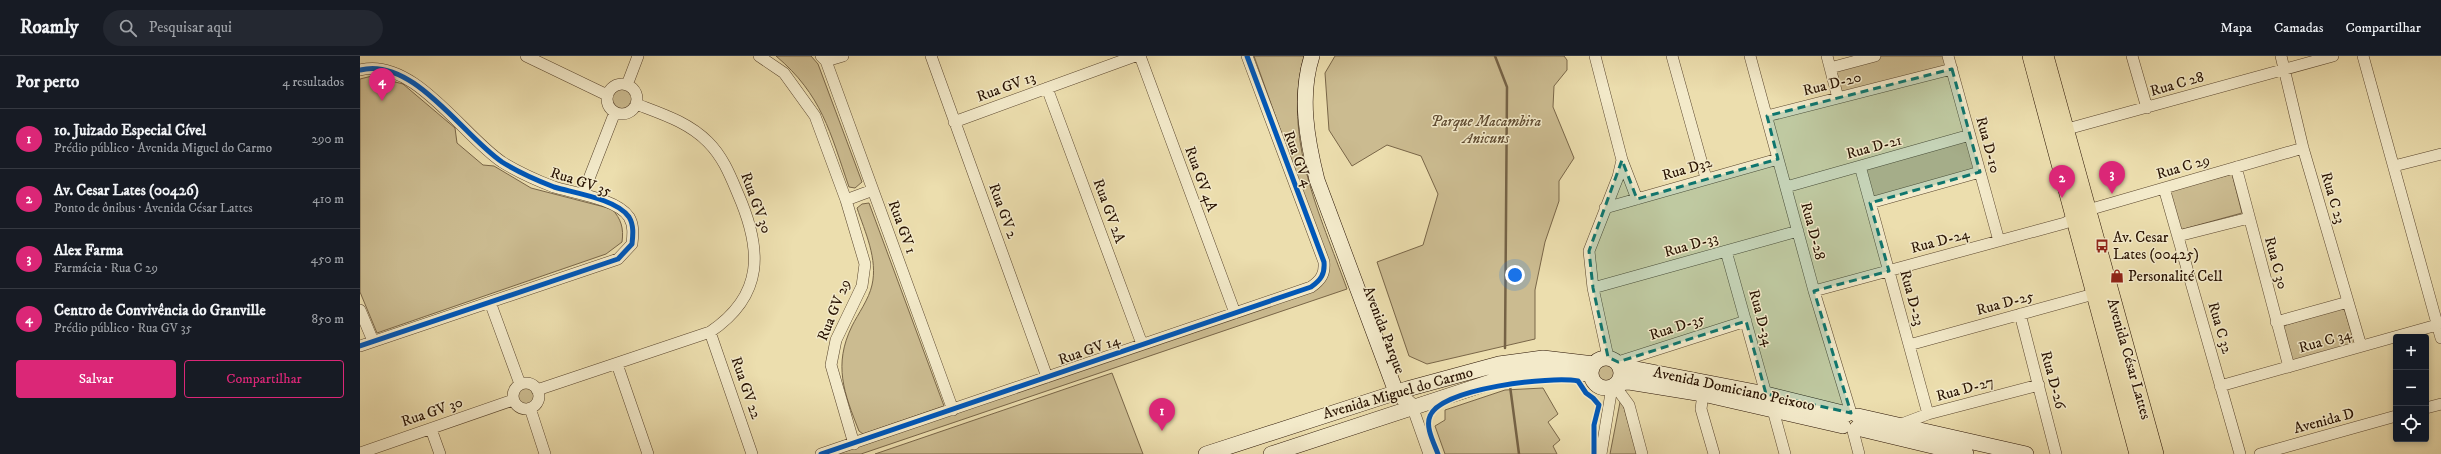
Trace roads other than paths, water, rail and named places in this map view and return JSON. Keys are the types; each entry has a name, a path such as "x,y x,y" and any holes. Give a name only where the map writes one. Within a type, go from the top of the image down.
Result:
{"main road":[{"name":"Avenida Parque","path":"1312,56 1306,90 1308,146 1317,180 1402,390 1412,406"},
{"name":"Avenida Parque","path":"1320,56 1313,107 1314,136 1322,167 1402,390"},
{"name":"Avenida César Lattes","path":"2031,56 2088,210 2101,292 2137,453"},
{"name":"Avenida César Lattes","path":"2045,56 2073,217 2101,292 2155,454"},
{"name":"Avenida Miguel do Carmo","path":"1206,454 1272,431 1402,390 1499,364 1543,358 1592,369"},
{"path":"1603,358 1616,362 1621,378 1615,385 1605,388 1598,386 1592,369 1603,358"},
{"name":"Avenida Domiciano Peixoto","path":"1616,362 1766,394 1966,454"},
{"name":"Avenida Miguel do Carmo","path":"1271,454 1412,406 1509,376 1546,371 1592,369"},
{"name":"Avenida Domiciano Peixoto","path":"1615,385 1629,382 1703,394 1773,410 1852,421 1899,425 2026,454"},
{"path":"1228,454 1272,431"}],"street":[{"path":"526,56 607,95"},
{"path":"627,85 638,56"},
{"name":"Rua GV 29","path":"759,56 784,73 815,116 846,200 865,264 862,286 836,340 831,365 854,444"},
{"path":"824,59 843,56"},
{"name":"Rua GV 2","path":"931,56 1047,377"},
{"name":"Rua GV 13","path":"954,122 1135,56"},
{"name":"Rua GV 4A","path":"1140,56 1235,313"},
{"name":"Rua GV 4","path":"1247,56 1324,262 1325,271"},
{"path":"1595,56 1622,160 1637,199"},
{"path":"1672,56 1706,178"},
{"name":"Rua D-28","path":"1750,56 1814,291 1852,421 1859,454"},
{"path":"1827,56 1838,98"},
{"path":"1830,68 1875,56"},
{"name":"Rua D-10","path":"1948,56 1999,241"},
{"path":"2132,56 2147,108"},
{"name":"Rua C 23","path":"2281,56 2303,148 2361,346"},
{"name":"Rua C 28","path":"2059,131 2333,56"},
{"path":"2363,56 2441,338"},
{"name":"Rua GV 1","path":"824,59 953,410"},
{"name":"Rua D-20","path":"1767,116 1952,69"},
{"name":"Rua GV 35","path":"360,70 389,70 410,79 501,161 529,177 614,205 629,218 633,229 632,244 626,253 618,259 360,346"},
{"path":"627,85 635,92 636,104 627,113 616,112 609,107 607,95 615,86 627,85"},
{"name":"Rua GV 2A","path":"1047,88 1142,344"},
{"name":"Rua GV 30","path":"537,390 710,332 728,320 746,297 754,275 756,250 746,212 726,165 709,143 690,126 636,104"},
{"path":"583,194 616,112"},
{"name":"Rua D-21","path":"1786,187 1970,136"},
{"name":"Rua C 29","path":"2073,217 2088,210 2303,148"},
{"path":"2394,166 2441,154"},
{"name":"Rua D32","path":"1605,208 1706,178 1778,159"},
{"path":"1616,362 1593,288 1589,251 1618,177 1622,160"},
{"name":"Rua D-23","path":"1860,166 1928,414"},
{"name":"Rua C 30","path":"2236,168 2289,367"},
{"path":"1870,203 1980,172"},
{"name":"Rua C 32","path":"2164,188 2240,454"},
{"path":"846,200 873,190"},
{"name":"Rua D-24","path":"1814,291 2065,223 2073,217"},
{"path":"2178,236 2249,218"},
{"name":"Rua D-33","path":"1593,288 1798,231"},
{"name":"Rua D-34","path":"1726,251 1766,394"},
{"name":"Rua GV 14","path":"854,444 1311,287 1320,280 1325,271"},
{"name":"Rua D-25","path":"1909,345 2101,292"},
{"path":"490,302 520,384"},
{"path":"2276,322 2348,302"},
{"path":"360,310 373,341"},
{"name":"Rua D-26","path":"2020,314 2056,454"},
{"name":"Rua D-35","path":"1616,362 1746,321"},
{"name":"Rua C 34","path":"2220,386 2437,325"},
{"name":"Rua GV 22","path":"710,332 752,454"},
{"path":"617,364 648,454"},
{"path":"528,383 537,390 538,400 530,408 521,408 513,400 513,392 520,384 528,383"},
{"path":"1601,454 1615,385"},
{"path":"1615,385 1629,405 1642,454"},
{"name":"Rua D-27","path":"1899,425 1928,414 2039,385"},
{"path":"1703,394 1701,409 1714,454"},
{"name":"Rua GV 30","path":"360,453 513,400"},
{"path":"2429,407 2441,404"},
{"path":"1412,406 1429,454"},
{"path":"530,408 545,454"},
{"path":"1773,410 1785,454"},
{"name":"Avenida D","path":"2260,454 2393,417"},
{"path":"431,428 440,454"},
{"path":"821,454 854,444"}],"waterway":[{"path":"1495,56 1507,87 1505,348"},
{"path":"1510,386 1519,454"}],"place":[{"name":"Centro de Convivência do Granville","path":"382,101"},
{"name":"Alex Farma","path":"2112,194"},
{"name":"Av. Cesar Lates (00426)","path":"2062,198"},
{"name":"Av. Cesar Lates (00425)","path":"2102,246"},
{"name":"Personalité Cell","path":"2117,276"},
{"name":"1o. Juizado Especial Cível","path":"1162,431"}],"park label":[{"name":"Parque Macambira Anicuns","path":"1486,130"}]}
